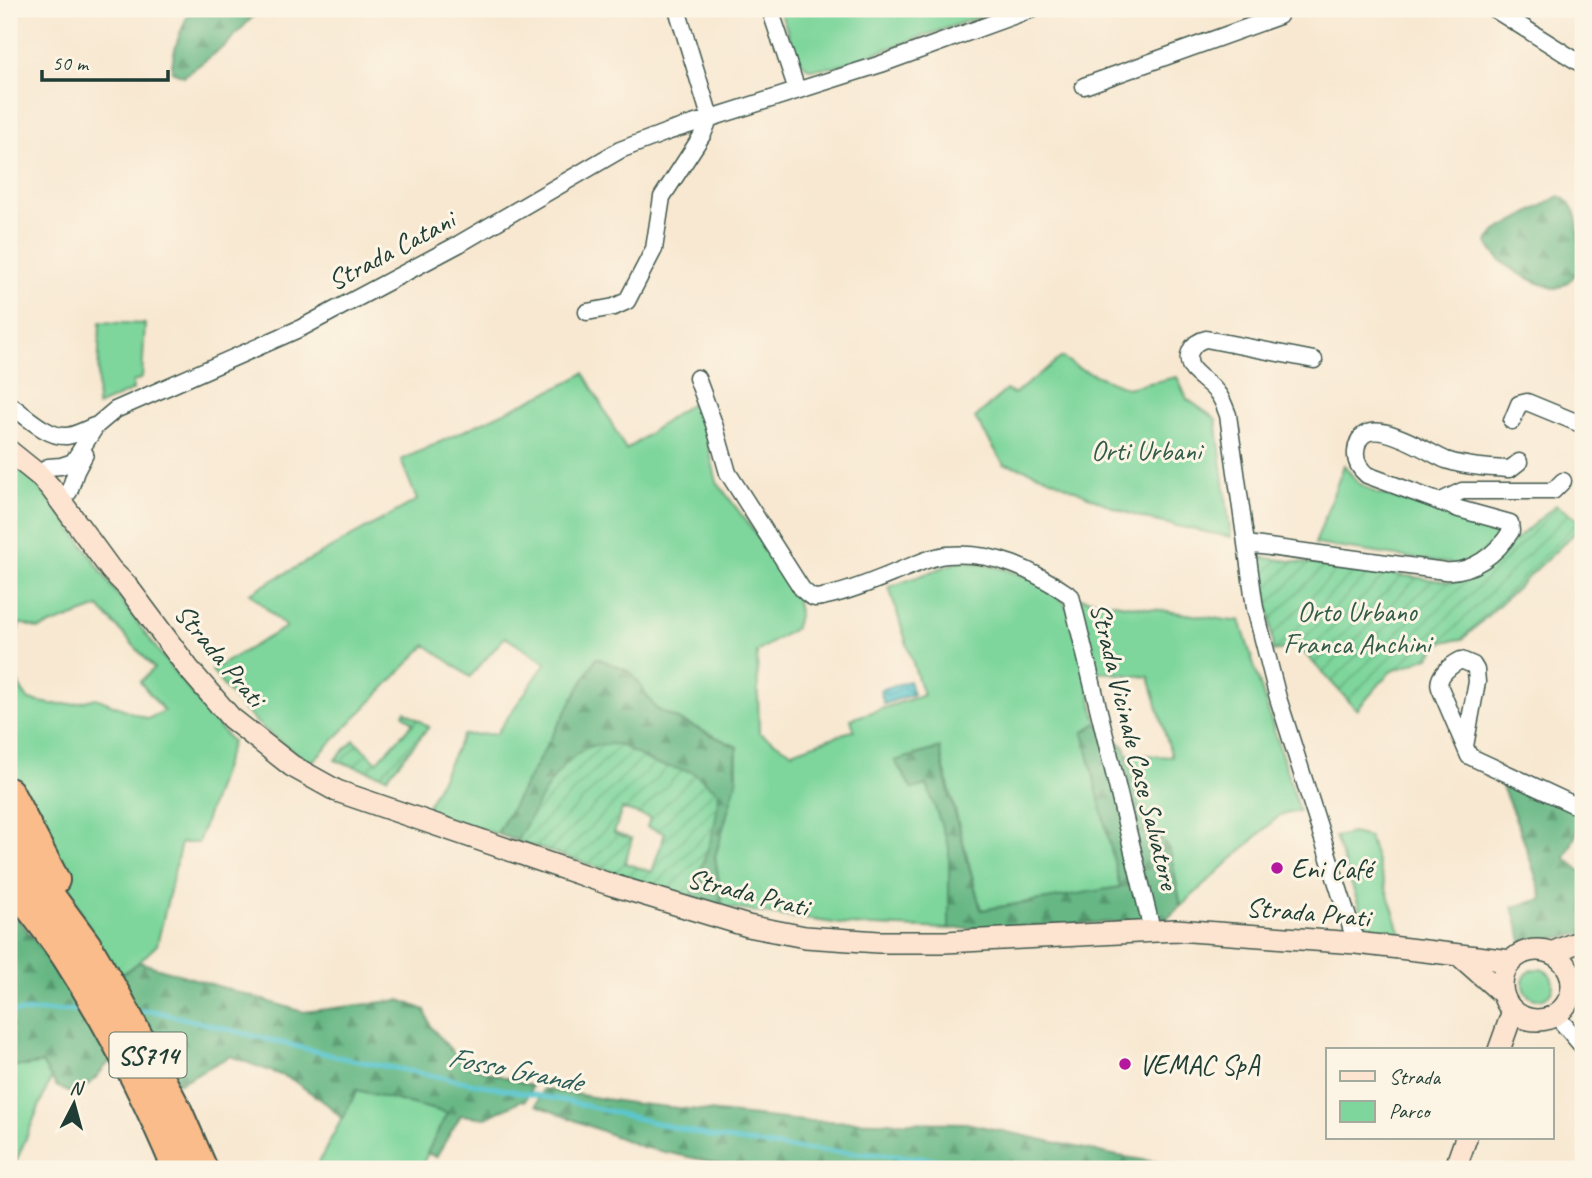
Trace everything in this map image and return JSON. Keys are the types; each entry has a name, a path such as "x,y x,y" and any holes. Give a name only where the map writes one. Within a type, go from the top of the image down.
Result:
{"highway":[{"path":"9,792 55,876 57,904"},
{"name":"SS714","path":"9,839 57,904 177,1169"},
{"name":"SS714","path":"9,880 118,998 204,1169"}],"street":[{"path":"587,312 614,307 627,301 654,249 662,197 703,134 710,117 677,9"},
{"path":"771,9 797,90"},
{"name":"Strada Catani","path":"48,467 61,467 73,461 96,426 115,410 245,354 313,321 460,244 620,150 710,117 881,64 1032,9"},
{"path":"1084,86 1279,16 1277,9"},
{"path":"1494,9 1583,65"},
{"path":"1314,360 1212,339 1200,340 1191,348 1189,354 1191,366 1220,396 1228,415 1255,608 1278,698 1356,943"},
{"name":"Strada Vicinale Case Salvatore","path":"697,378 728,473 808,595 816,598 847,591 929,559 945,555 964,555 988,556 1017,565 1046,579 1071,596 1152,930"},
{"path":"1512,421 1519,404 1527,402 1583,425"},
{"path":"9,404 48,431 61,436 96,426"},
{"path":"69,492 96,426"},
{"path":"1247,544 1455,572 1472,567 1498,547 1511,531 1510,523 1439,502 1371,477 1363,472 1355,457 1356,449 1361,439 1377,430 1447,460 1510,469 1519,462"},
{"name":"Strada Prati","path":"9,439 48,467 69,492 118,564 127,586"},
{"name":"Strada Prati","path":"9,450 51,488 111,570 127,586 188,668 231,718 292,766 337,791 608,884 748,926 805,937 878,942 945,942 1152,930 1196,931 1356,943 1511,961"},
{"path":"1439,502 1462,491 1553,491 1563,481"},
{"path":"1465,746 1477,676 1472,665 1461,660 1441,676 1438,683 1469,756 1583,809"},
{"path":"1551,953 1583,942"},
{"path":"1460,956 1508,1002 1523,1017 1534,1019 1556,1014 1563,1008 1577,985 1561,959 1551,953 1530,950 1511,961 1502,982 1508,1002 1499,1048"},
{"path":"1556,1014 1583,1047"},
{"path":"1455,1169 1465,1140"}],"green space":[{"path":"190,9 260,9 226,45 184,76 172,71 172,63"},
{"path":"779,9 1002,9 835,67 809,69 798,59"},
{"path":"1560,196 1576,214 1580,263 1576,274 1556,289 1536,282 1507,266 1487,242 1496,231"},
{"path":"100,322 145,324 142,378 133,382 133,390 97,406"},
{"name":"Orti Urbani","path":"1062,357 1078,368 1127,388 1177,377 1187,399 1216,419 1231,537 1143,518 1046,477 1004,464 975,418 1006,390 1014,394"},
{"path":"584,373 626,450 697,399 717,482 776,561 795,592 799,612 795,628 757,652 759,733 792,752 854,730 851,719 923,695 889,587 963,560 1037,580 1060,597 1071,613 1097,723 1083,733 1121,887 981,910 939,748 895,761 927,784 949,847 949,929 848,925 723,907 715,857 737,779 737,747 656,709 631,672 597,658 497,834 425,811 463,735 496,734 546,663 505,637 470,677 426,645 311,763 268,733 245,711 212,670 286,627 250,593 417,500 401,460"},
{"path":"9,460 40,488 146,634 232,742 198,843 181,843 157,945 118,977 90,930 9,772","holes":["99,607 154,668 140,682 164,711 148,719 96,698 74,704 29,700 17,681 12,663 20,623 39,629"]},
{"path":"1344,465 1357,482 1376,493 1504,528 1496,541 1485,551 1459,565 1315,544"},
{"name":"Orto Urbano Franca Anchini","path":"1556,505 1583,525 1463,639 1442,642 1429,657 1390,672 1357,710 1297,645 1273,652 1270,615 1259,557 1452,582 1480,570"},
{"path":"1074,597 1240,620 1299,811 1280,815 1181,906 1170,851 1137,805 1127,754 1172,757 1149,677 1093,671"},
{"path":"596,658 631,672 656,709 737,747 737,779 715,857 723,907 690,897 713,830 717,791 692,772 655,764 618,744 544,793 517,841 497,834"},
{"path":"405,711 429,727 387,777 335,760 354,740 377,762 413,723 403,714"},
{"path":"1097,723 1126,748 1129,764 1146,776 1137,805 1170,851 1181,906 1165,920 949,929 949,847 927,785 912,789 895,761 940,748 946,781 981,910 1120,887 1083,733"},
{"path":"618,744 655,764 692,772 717,791 713,830 690,897 517,841 549,784 571,759 596,745","holes":["622,809 650,818 647,827 665,833 652,872 625,863 632,839 614,833"]},
{"path":"1498,777 1583,815 1583,830 1579,828 1565,858 1583,873 1583,934 1531,942 1524,949 1513,907 1543,899 1521,832"},
{"path":"1352,833 1369,837 1403,940 1370,937 1335,837"},
{"path":"9,908 56,964 112,1059 91,1083 73,1094 56,1086 42,1063 9,1066"},
{"path":"139,962 303,1012 400,1000 425,1010 431,1027 463,1064 532,1086 525,1101 522,1100 486,1118 461,1115 436,1157 427,1153 447,1113 357,1090 342,1119 328,1105 291,1079 230,1056 178,1084 117,978"},
{"path":"1538,969 1549,973 1553,984 1549,995 1538,999 1527,995 1523,984 1527,973"},
{"path":"42,1063 51,1078 13,1169 9,1169 9,1066"},
{"path":"543,1089 630,1103 804,1121 966,1123 1118,1156 1201,1169 744,1169 642,1147 536,1105"},
{"path":"357,1090 448,1113 420,1169 315,1169"}],"water":[{"path":"909,681 913,694 884,704 880,690"}],"waterway":[{"name":"Fosso Grande","path":"9,1012 90,1010"},
{"name":"Fosso Grande","path":"134,1011 154,1011 347,1059 571,1102 713,1137 787,1148 923,1158 1014,1169"}],"place":[{"name":"Eni Café","path":"1277,868"},
{"name":"VEMAC SpA","path":"1125,1064"}]}
